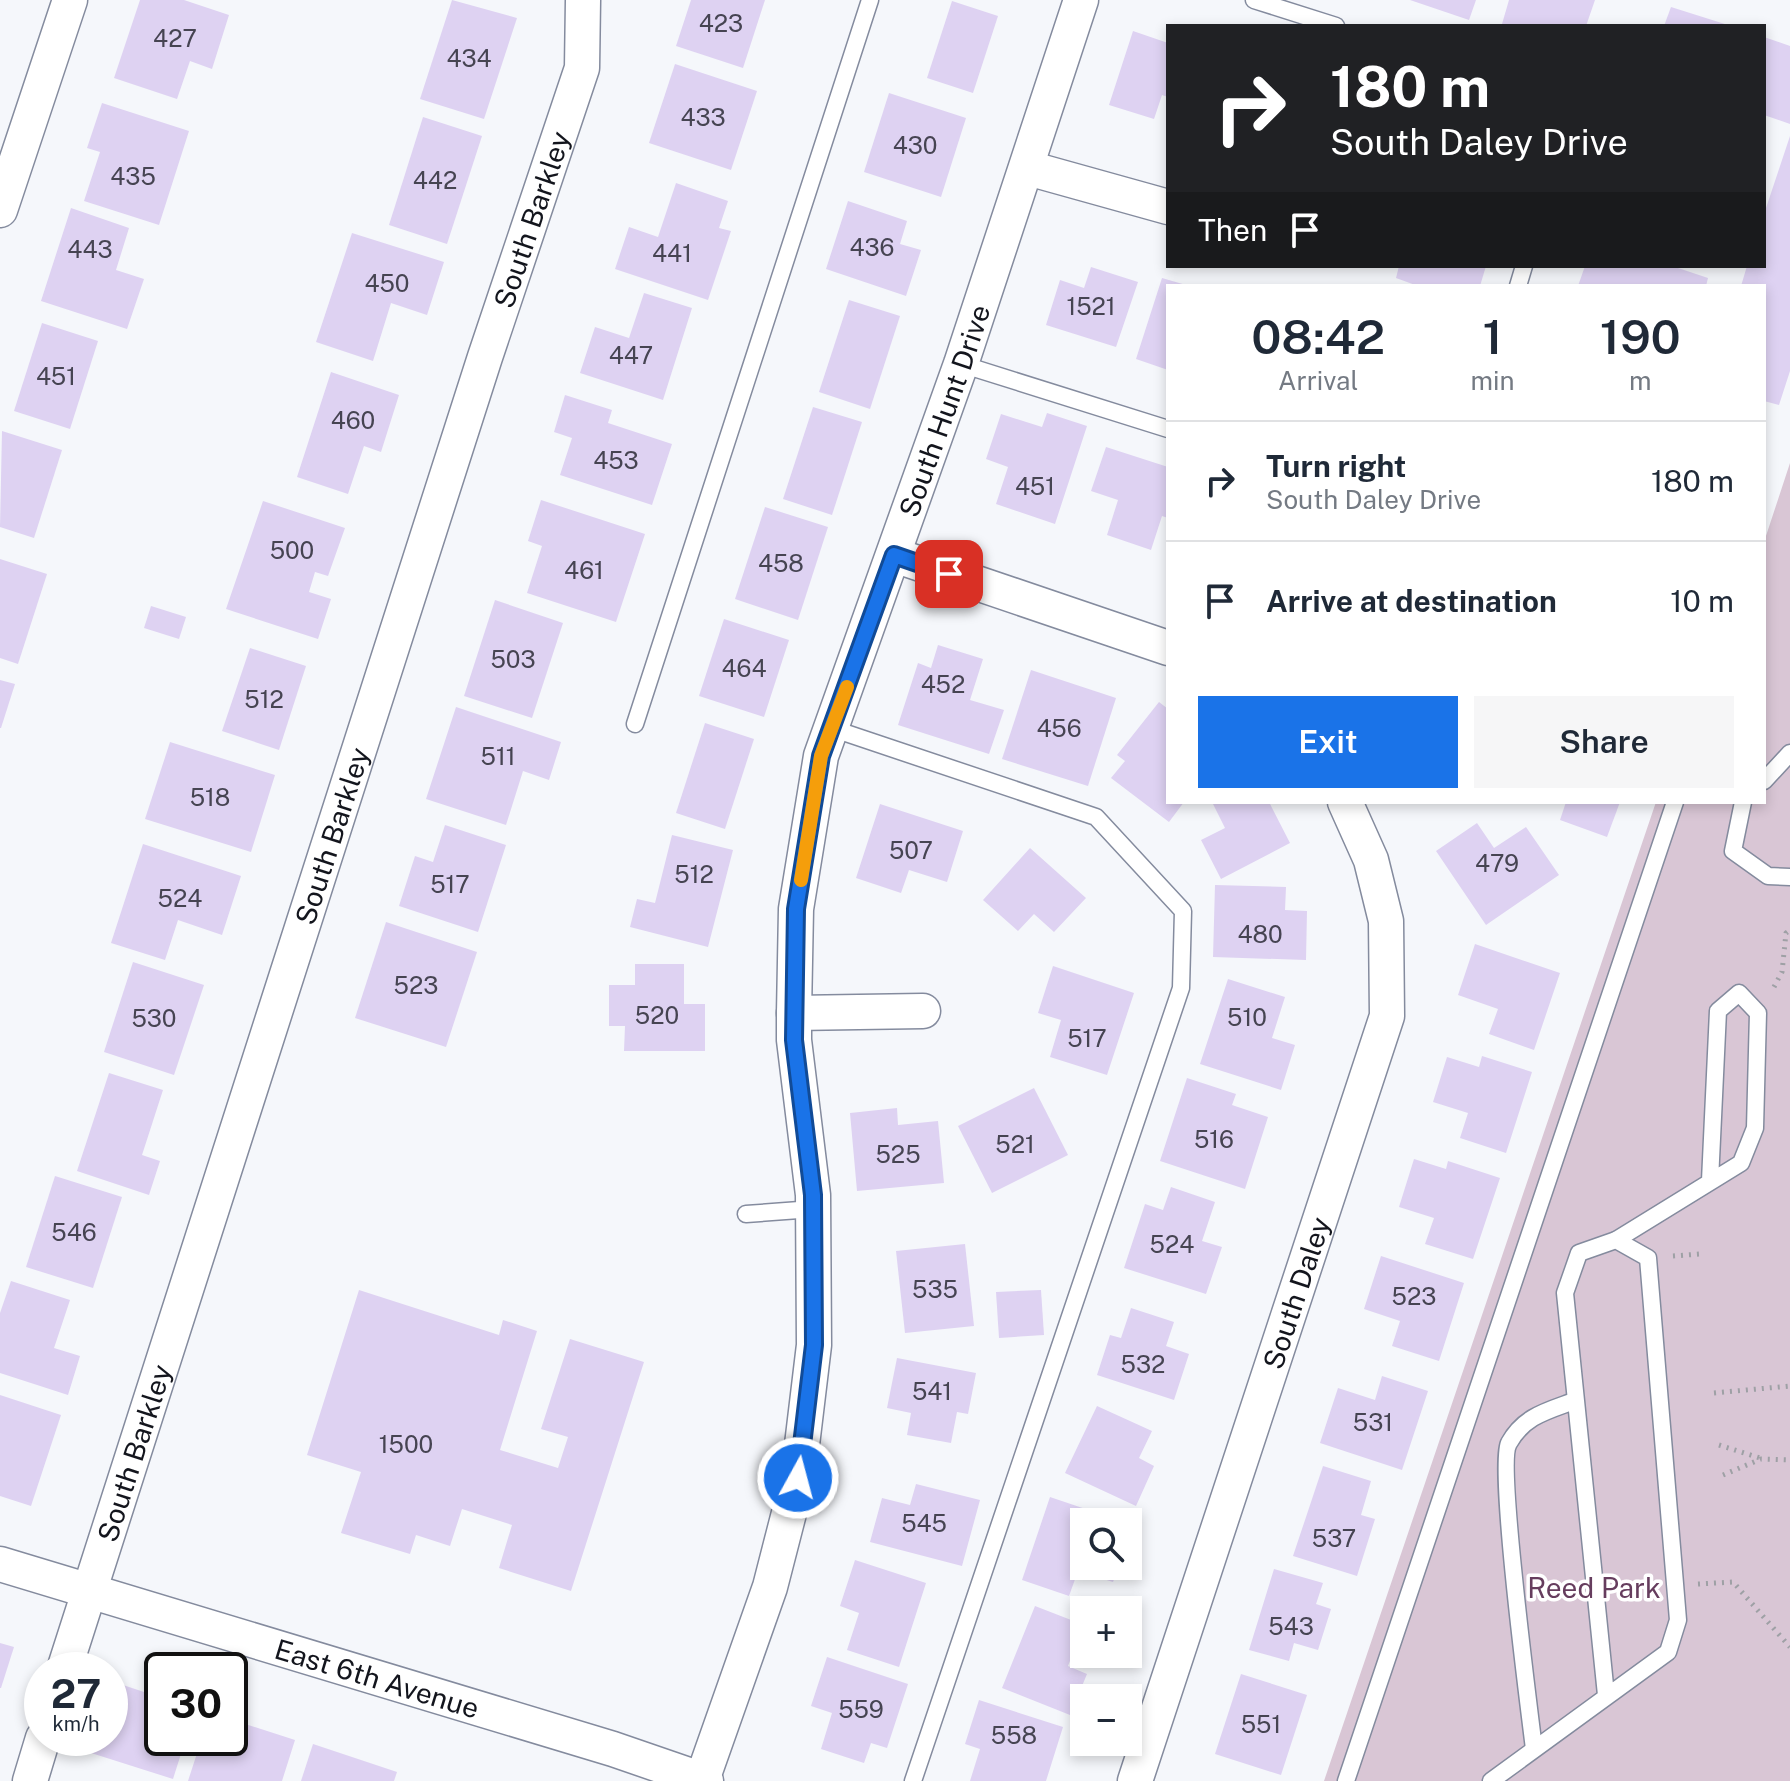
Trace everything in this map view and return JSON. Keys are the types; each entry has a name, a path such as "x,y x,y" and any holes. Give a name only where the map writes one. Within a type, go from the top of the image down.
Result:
{"street":[{"path":"0,210 70,0"},
{"name":"South Barkley","path":"70,1652 485,357 582,68 583,0"},
{"name":"South Hunt Drive","path":"704,1780 770,1587 798,1478 814,1345 813,1209 794,1013 796,909 821,756 961,364 1081,0"},
{"path":"1028,168 1166,206"},
{"path":"894,555 1166,647"},
{"name":"South Daley","path":"1135,1781 1387,1016 1386,921 1371,860 1347,804"},
{"path":"794,1013 923,1011"},
{"name":"East 6th Avenue","path":"0,1564 613,1749 704,1780"},
{"path":"30,1781 38,1756"}],"lane":[{"path":"635,724 870,0"},
{"path":"1254,0 1330,24"},
{"path":"961,364 1166,428"},
{"path":"831,728 1096,817 1183,911 1181,988 913,1781"},
{"path":"1766,779 1790,753"},
{"path":"1346,1781 1674,804"},
{"path":"1743,804 1733,851 1768,876 1790,877"},
{"path":"1606,1695 1565,1293 1579,1253 1616,1240 1741,1163 1755,1128 1758,1013 1739,993 1718,1011 1710,1181"},
{"path":"746,1214 813,1209"},
{"path":"1491,1781 1668,1652 1678,1620 1648,1258 1616,1240"},
{"path":"1534,1749 1507,1494 1506,1445 1527,1419 1574,1401"}],"path":[{"path":"1774,987 1782,972 1786,933 1790,930"},
{"path":"1714,1393 1790,1386"},
{"path":"1719,1445 1761,1459 1790,1460"},
{"path":"1723,1475 1761,1459"},
{"path":"1690,1589 1697,1584 1733,1582 1790,1647"}],"green space":[{"name":"Reed Park","path":"1790,463 1790,1781 1324,1781 1655,804 1766,804 1766,536"}],"building":[{"path":"140,0 184,0 229,15 212,69 190,61 177,99 114,78"},
{"path":"452,0 517,18 484,119 420,99"},
{"path":"691,0 765,0 743,68 676,46"},
{"path":"1410,0 1476,0 1469,20"},
{"path":"1509,0 1595,0 1587,24 1502,24"},
{"path":"952,1 998,16 973,93 927,78"},
{"path":"1671,7 1725,24 1665,24"},
{"path":"1133,31 1166,42 1166,96 1162,95 1154,119 1109,105"},
{"path":"1766,38 1790,46 1790,124 1766,116"},
{"path":"675,64 757,91 731,170 649,143"},
{"path":"889,93 966,118 941,197 864,172"},
{"path":"102,103 189,131 159,225 84,201 100,152 87,148"},
{"path":"423,117 482,136 447,244 389,225"},
{"path":"1790,136 1790,371 1779,405 1766,402 1766,284 1742,284 1746,268 1766,268 1766,208"},
{"path":"676,183 728,201 719,228 731,231 708,300 615,269 629,227 658,237"},
{"path":"848,201 907,221 900,244 921,250 906,296 826,269"},
{"path":"71,208 129,228 116,270 144,279 127,329 41,301"},
{"path":"352,233 444,262 427,315 391,303 373,361 316,342"},
{"path":"1091,267 1138,282 1116,347 1046,325 1060,280 1084,288"},
{"path":"1398,268 1485,268 1481,284 1412,284 1396,278"},
{"path":"1584,268 1678,268 1708,278 1706,284 1579,284"},
{"path":"1162,278 1183,284 1166,284 1166,369 1136,359"},
{"path":"644,293 692,308 663,400 580,373 595,327 629,338"},
{"path":"849,300 900,316 870,409 819,392"},
{"path":"42,323 98,341 70,429 14,411"},
{"path":"331,372 399,395 381,452 364,446 348,494 297,477"},
{"path":"565,395 612,410 608,423 672,444 652,505 560,475 572,438 554,432"},
{"path":"813,407 862,422 832,515 783,499"},
{"path":"1047,413 1087,426 1055,524 996,504 1008,467 986,459 1001,414 1042,427"},
{"path":"2,431 62,450 34,538 0,527"},
{"path":"1106,447 1166,466 1166,517 1162,516 1151,550 1107,535 1118,500 1091,491"},
{"path":"541,500 645,534 616,622 527,593 542,546 528,541"},
{"path":"263,501 345,528 328,576 315,572 309,592 331,599 318,639 226,609"},
{"path":"765,507 828,527 798,620 735,599"},
{"path":"0,559 47,574 18,664 0,658"},
{"path":"495,600 563,623 532,718 464,696"},
{"path":"151,606 186,617 179,639 144,628"},
{"path":"724,619 789,640 764,717 699,696"},
{"path":"938,645 983,659 970,700 1004,710 989,754 898,725 918,663 931,668"},
{"path":"250,648 306,666 279,750 222,731"},
{"path":"1031,670 1116,698 1088,786 1002,759"},
{"path":"0,680 15,684 1,728 0,728"},
{"path":"1159,702 1166,707 1166,804 1182,804 1169,822 1111,778 1125,761 1117,755"},
{"path":"456,707 561,742 549,780 523,771 506,825 426,799"},
{"path":"705,723 754,739 725,829 676,813"},
{"path":"170,742 275,775 251,852 145,819"},
{"path":"880,804 963,831 947,882 909,870 901,893 856,878"},
{"path":"1213,804 1270,804 1290,843 1221,879 1201,840 1225,828"},
{"path":"1565,804 1619,804 1607,837 1560,820"},
{"path":"1477,823 1494,848 1526,827 1559,875 1486,925 1436,851"},
{"path":"445,825 506,845 478,932 399,906 415,856 433,862"},
{"path":"672,835 733,850 708,947 630,927 637,899 655,903"},
{"path":"143,844 241,876 222,935 178,920 165,960 111,943"},
{"path":"1030,848 1086,898 1054,932 1034,914 1018,931 983,900"},
{"path":"1215,885 1286,887 1285,910 1307,911 1306,960 1213,957"},
{"path":"386,922 477,952 446,1047 355,1018"},
{"path":"1475,944 1560,973 1534,1050 1489,1034 1498,1009 1458,995"},
{"path":"133,962 204,985 174,1075 104,1052"},
{"path":"635,964 684,964 684,1004 705,1004 705,1051 624,1051 625,1026 609,1026 609,985 635,985"},
{"path":"1053,966 1134,993 1107,1075 1050,1057 1061,1020 1038,1013"},
{"path":"1228,979 1285,997 1272,1038 1295,1045 1281,1090 1200,1064"},
{"path":"1482,1056 1532,1072 1506,1153 1460,1138 1468,1113 1433,1102 1447,1057 1479,1067"},
{"path":"109,1073 163,1090 142,1155 160,1161 149,1195 77,1171"},
{"path":"1187,1078 1236,1094 1232,1105 1268,1117 1245,1189 1160,1161"},
{"path":"1034,1088 1068,1155 992,1193 958,1126"},
{"path":"897,1108 898,1125 938,1121 944,1183 857,1191 850,1113"},
{"path":"1414,1159 1446,1169 1448,1161 1500,1178 1473,1259 1425,1244 1434,1218 1399,1207"},
{"path":"55,1176 122,1197 93,1288 26,1267"},
{"path":"1171,1187 1215,1202 1202,1241 1222,1247 1206,1294 1124,1268 1145,1204 1163,1210"},
{"path":"965,1244 974,1326 905,1333 896,1251"},
{"path":"1381,1256 1464,1283 1439,1361 1392,1346 1400,1321 1364,1309"},
{"path":"11,1281 70,1300 54,1348 80,1356 68,1395 0,1373 0,1313"},
{"path":"359,1290 499,1335 503,1320 537,1331 500,1450 558,1468 568,1437 541,1429 570,1339 644,1362 571,1591 499,1568 512,1525 462,1509 450,1546 416,1535 410,1554 341,1533 361,1472 307,1455"},
{"path":"1041,1290 1044,1335 999,1338 996,1292"},
{"path":"1131,1308 1174,1322 1166,1346 1189,1354 1174,1400 1097,1375 1110,1335 1121,1338"},
{"path":"897,1358 976,1373 968,1414 957,1412 951,1443 907,1435 911,1413 887,1408"},
{"path":"1382,1376 1428,1391 1402,1470 1320,1443 1338,1388 1375,1400"},
{"path":"0,1395 61,1415 31,1506 0,1496"},
{"path":"1097,1406 1152,1431 1139,1458 1154,1466 1136,1506 1065,1473"},
{"path":"1323,1466 1371,1481 1361,1515 1375,1519 1357,1576 1293,1556"},
{"path":"916,1484 980,1500 962,1566 870,1542 882,1498 910,1505"},
{"path":"1050,1497 1083,1508 1070,1508 1070,1580 1075,1580 1069,1596 1022,1580"},
{"path":"855,1560 926,1583 899,1667 847,1650 859,1613 840,1606"},
{"path":"1274,1569 1323,1583 1316,1604 1331,1609 1318,1650 1294,1643 1289,1661 1249,1650"},
{"path":"1035,1606 1070,1620 1068,1666 1087,1674 1083,1684 1070,1684 1070,1715 1002,1688"},
{"path":"0,1643 14,1647 1,1688 0,1688"},
{"path":"827,1657 908,1684 887,1748 871,1743 864,1763 821,1749 832,1713 811,1706"},
{"path":"1241,1674 1307,1695 1281,1775 1215,1754"},
{"path":"128,1687 144,1692 144,1756 180,1756 173,1779 101,1756 128,1756"},
{"path":"979,1700 1063,1727 1046,1781 970,1781 980,1749 965,1744"},
{"path":"248,1725 295,1740 282,1781 188,1781 196,1756 248,1756"},
{"path":"313,1744 397,1772 394,1781 301,1781"}],"slow traffic":[{"path":"801,880 821,756 847,687"}],"route":[{"path":"798,1478 814,1345 813,1195 794,1040 796,909 821,756 894,555 949,574"}]}
